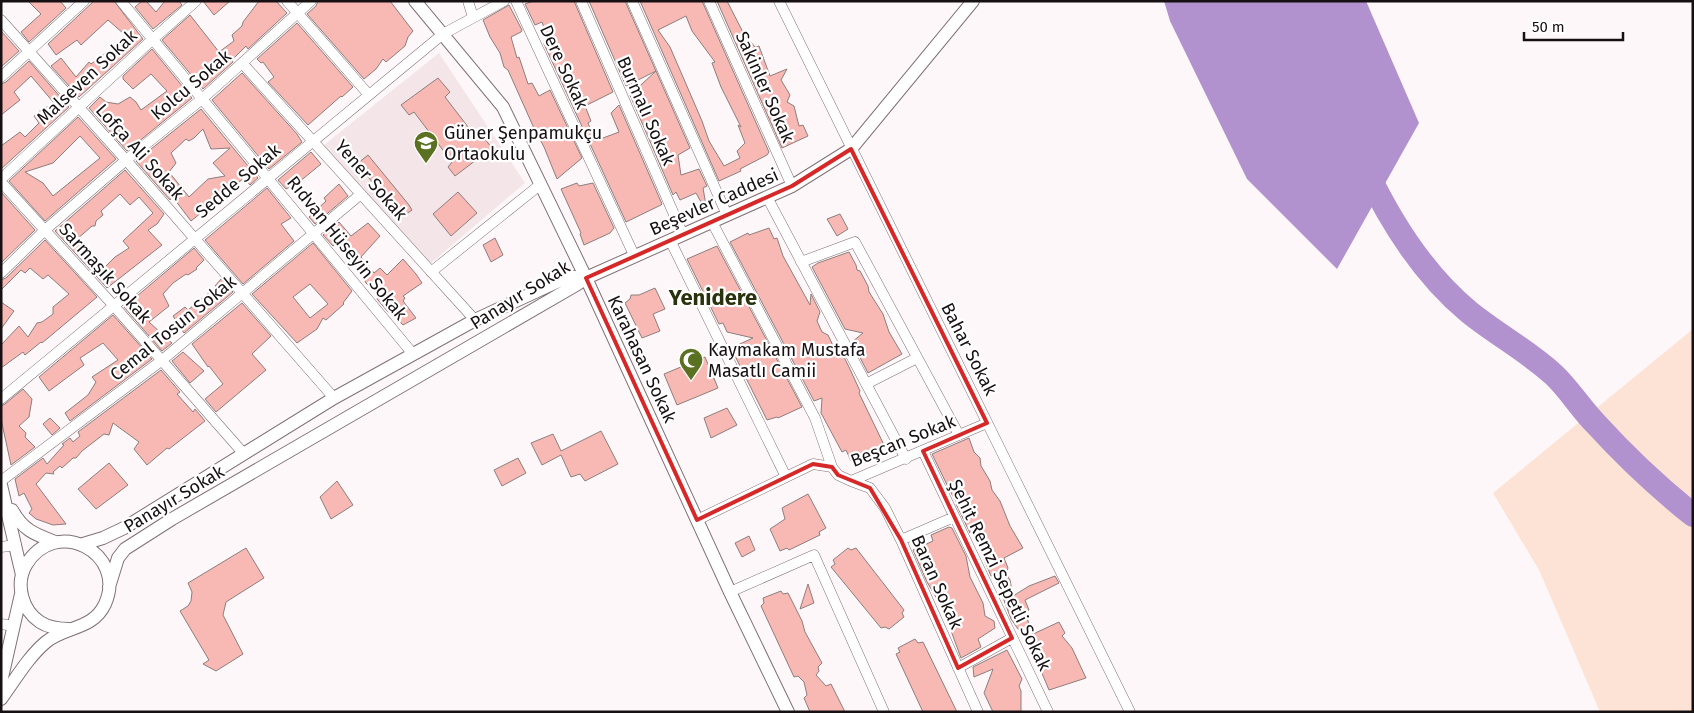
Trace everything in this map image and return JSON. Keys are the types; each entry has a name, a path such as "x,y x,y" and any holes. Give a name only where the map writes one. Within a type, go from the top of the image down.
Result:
{"street":[{"path":"1,77 84,1"},
{"name":"Rıdvan Hüseyin Sokak","path":"121,1 414,354"},
{"name":"Malseven Sokak","path":"1,180 78,107 196,1"},
{"path":"287,1 369,95"},
{"name":"Kolcu Sokak","path":"1,273 44,230 202,98 311,1"},
{"name":"Karahasan Sokak","path":"415,1 503,107 586,278 730,592 788,712"},
{"path":"468,1 473,17"},
{"name":"Sedde Sokak","path":"1,399 443,34 504,1"},
{"name":"Dere Sokak","path":"516,1 634,256"},
{"name":"Burmalı Sokak","path":"580,1 682,235"},
{"path":"632,1 727,215"},
{"name":"Sakinler Sokak","path":"709,1 792,186"},
{"name":"Bahar Sokak","path":"779,1 1130,712"},
{"name":"Beşevler Caddesi","path":"586,278 792,186 851,149 973,1"},
{"name":"Lofça Ali Sokak","path":"1,20 334,398"},
{"name":"Yener Sokak","path":"242,63 314,140 474,320"},
{"name":"Sarmaşık Sokak","path":"1,180 244,454"},
{"path":"431,272 541,184"},
{"name":"Cemal Tosun Sokak","path":"1,483 161,361 361,194"},
{"path":"767,198 906,459"},
{"path":"712,222 815,418 832,466"},
{"path":"670,240 786,477"},
{"path":"801,262 855,242 959,435"},
{"name":"Panayır Sokak","path":"83,544 103,538 124,528 334,398 474,320 562,279 586,278"},
{"name":"Panayır Sokak","path":"109,587 118,558 125,549 172,519 586,278"},
{"path":"866,384 917,358"},
{"name":"Beşcan Sokak","path":"697,520 812,464 832,466 838,475 851,481 987,423"},
{"name":"Şehit Remzi Sepetli Sokak","path":"923,451 1048,712"},
{"name":"Baran Sokak","path":"851,481 870,488 884,508 901,540 978,712"},
{"path":"1,483 22,575"},
{"path":"4,498 19,523 33,533 54,542"},
{"path":"901,540 954,518"},
{"path":"1,699 31,657 46,642 70,629 84,625 96,616 105,605 109,577 104,563 95,552 83,544 69,541 54,542 41,547 31,557 23,570 20,584 22,599 30,612 41,622 55,628 70,629"},
{"path":"1,547 16,546"},
{"path":"730,592 814,554 884,712"},
{"path":"1,682 8,625 22,592"},
{"path":"958,668 1012,638"}],"highlighted area":[{"path":"851,149 987,423 923,451 1012,638 958,668 901,540 870,488 838,475 832,467 813,464 697,520 586,278 792,186"}],"shaded area":[{"path":"1164,1 1366,1 1419,123 1337,269 1247,179 1170,21"},
{"name":"Güner Şenpamukçu Ortaokulu","path":"439,53 525,183 430,264 324,145"},
{"path":"1693,329 1693,712 1600,712 1539,570 1493,493"}],"building":[{"path":"28,1 60,1 66,8 29,42 21,32 41,14"},
{"path":"94,1 114,1 143,39 79,97 51,66 61,58 76,77 89,62 91,64 106,53 110,58 116,45 126,38 124,34 108,20 81,45 77,40 56,55 48,44"},
{"path":"142,1 146,1 156,12 165,1 179,1 182,5 153,29 135,7"},
{"path":"203,1 230,1 214,15"},
{"path":"259,1 276,1 287,13 248,49 246,46 232,60 233,62 203,89 162,40 190,15 219,52 234,41 232,35 242,26"},
{"path":"318,1 390,1 413,31 408,37 405,46 386,62 383,59 376,69 364,79 307,14 316,6"},
{"path":"534,1 574,1 613,92 585,106 591,121 588,123 595,141 619,132 611,113 619,105 661,205 626,222 544,44 547,36 542,22 535,25 525,4"},
{"path":"589,1 625,1 656,71 626,86"},
{"path":"640,1 702,1 769,152 767,155 740,169 741,171 719,181","holes":["686,16 692,31 715,62 712,63 721,87 741,127 738,125 745,143 737,151 740,158 724,166 709,141 670,47 658,30"]},
{"path":"717,1 727,1 748,42 750,41 755,47 759,46 770,76 787,69 781,80 790,95 787,102 794,106 799,126 803,125 808,136 782,148"},
{"path":"509,5 522,30 511,37 517,58 519,57 528,84 532,83 539,96 550,90 582,158 557,179 544,147 483,20"},
{"path":"297,23 353,87 308,125 268,82 274,77 263,62 261,63 257,59"},
{"path":"1,31 19,51 1,67"},
{"path":"152,49 192,98 127,151 89,108 100,97 106,102 118,104 130,97 141,110 167,91 151,74 133,89 123,79 123,76"},
{"path":"29,61 69,107 1,169 1,146 20,132 25,137 39,123 34,116 54,103 31,76 14,92 20,100 1,115 1,84 6,82"},
{"path":"656,71 690,148 678,155 681,175 699,169 707,186 703,188 707,211 696,193 680,200 676,192 673,195 630,95"},
{"path":"242,73 302,142 269,169 212,100"},
{"path":"438,78 450,92 445,97 475,136 480,133 492,148 455,176 448,167 452,162 414,112 409,115 401,105"},
{"path":"201,109 258,178 250,185 244,178 191,221 172,196 170,200 136,161","holes":["203,129 211,149 230,148 213,163 225,176 208,179 189,197 169,172 176,163 171,153 186,139 189,141"]},
{"path":"78,117 116,159 45,221 9,181","holes":["80,136 100,158 53,196 43,183 25,172 53,163"]},
{"path":"311,152 321,164 299,182 286,189 278,180"},
{"path":"368,155 412,210 402,217 357,164"},
{"path":"125,170 164,214 157,224 148,230 162,245 107,288 55,231","holes":["120,194 130,205 139,197 153,213 123,241 129,248 115,257 103,269 76,240 92,226 95,226 96,221 103,215 101,211"]},
{"path":"577,183 579,186 593,183 614,228 610,233 584,245 581,233 561,189"},
{"path":"339,184 348,196 315,224 309,217 326,201 324,198"},
{"path":"267,188 291,218 281,224 294,241 243,284 205,240"},
{"path":"1,192 35,230 1,263"},
{"path":"458,192 477,213 451,236 433,214"},
{"path":"840,214 848,229 837,236 827,219"},
{"path":"339,222 351,236 368,223 380,236 361,257 374,273 380,268 387,275 403,259 416,274 422,283 403,296 405,298 403,301 416,318 403,325 390,311 388,312 377,299 379,296 366,283 342,238 333,246 323,235"},
{"path":"769,228 774,239 777,238 783,256 810,305 811,294 820,312 817,321 822,332 828,335 837,354 841,351 885,447 866,453 851,461 846,450 842,452 821,413 822,398 814,401 730,242 748,233 749,235"},
{"path":"495,238 503,255 491,262 483,245"},
{"path":"45,240 97,297 42,343 25,355 23,352 1,368 1,345 19,326 28,337 37,323 42,322 53,314 53,307 69,294 48,275 43,279 30,268 25,273 21,270 1,290 1,280 6,278"},
{"path":"313,243 352,291 344,304 326,320 323,318 317,329 297,343 252,294","holes":["310,284 328,304 310,318 293,297"]},
{"path":"717,246 802,407 778,418 767,420 731,348 753,338 727,332 723,323 719,324 687,259"},
{"path":"194,248 204,260 197,269 173,283 163,294 169,306 149,322 172,343 162,351 124,307"},
{"path":"849,252 857,270 860,271 868,286 869,292 883,314 889,332 902,354 868,373 852,342 863,333 845,329 812,267"},
{"path":"221,279 233,292 184,333 173,316 185,307 188,310 216,287"},
{"path":"655,288 665,309 653,314 660,331 642,338 625,303 630,299 631,295 639,295"},
{"path":"1,302 14,311 1,329"},
{"path":"242,303 271,336 252,354 266,370 216,412 205,399 223,384 192,344"},
{"path":"113,315 152,359 70,421 65,413 88,395 96,382 92,377 118,360 103,343 80,358 84,365 49,391 39,377"},
{"path":"183,352 204,371 190,383 172,361"},
{"name":"Kaymakam Mustafa Masatlı Camii","path":"705,357 718,388 677,405 664,374"},
{"path":"161,370 180,392 177,394 193,412 195,409 205,421 147,465 134,449 139,442 113,423 109,435 104,434 76,458 73,458 62,468 60,466 53,472 54,474 46,473 36,484 66,524 53,525 36,519 29,513 32,509 24,493 19,496 15,479 43,458 47,464 64,445 62,444 70,438 73,442 80,436 78,432"},
{"path":"23,389 32,399 29,417 19,426 26,433 25,437 35,447 11,465 1,419 1,406"},
{"path":"727,408 737,425 711,438 704,418"},
{"path":"50,418 60,428 52,435 43,424"},
{"path":"601,431 618,464 585,481 580,474 571,477 561,455 542,465 531,443 553,434 561,451"},
{"path":"969,438 974,452 980,458 981,466 990,481 992,490 1000,501 1010,526 1023,548 1004,558 1008,568 1006,573 1010,580 1013,596 1029,586 1055,576 1059,583 1025,600 1029,610 1025,613 1033,634 1059,622 1065,633 1062,636 1072,648 1086,678 1049,690 1041,671 1044,665 1039,664 1030,643 1037,640 1018,629 1011,619 999,587 993,575 991,576 970,526 970,533 932,454"},
{"path":"518,458 526,473 502,486 494,470"},
{"path":"109,463 128,485 96,509 78,489"},
{"path":"337,481 353,505 331,519 320,497"},
{"path":"808,494 826,528 819,532 820,535 789,550 787,548 780,551 770,529 785,519 782,508"},
{"path":"949,527 952,528 966,556 970,577 983,603 985,616 994,621 995,628 978,639 981,647 961,658 943,609 927,582 913,550 933,541 931,535"},
{"path":"749,536 755,550 742,557 735,543"},
{"path":"246,548 264,578 226,602 223,615 243,654 216,671 203,664 209,660 180,611 188,606 191,601 192,592 188,583"},
{"path":"848,548 851,550 856,548 904,610 902,613 904,617 889,629 881,628 831,567 835,564 833,560"},
{"path":"808,584 814,603 800,609"},
{"path":"781,591 783,594 788,593 802,621 805,632 822,663 818,667 819,671 816,675 826,686 831,684 845,712 810,712 804,698 807,695 804,682 798,676 794,677 761,606 764,603 763,598"},
{"path":"915,639 918,643 923,642 957,712 923,712 896,654 900,652 898,648"},
{"path":"1007,650 1022,679 1019,686 1021,691 1021,712 993,712 984,693 993,669 974,677 973,667"}],"waterway":[{"path":"1365,168 1385,208 1409,246 1422,264 1452,297 1469,312 1534,358 1554,375 1619,448 1655,483 1693,515"}],"place":[{"name":"Güner Şenpamukçu Ortaokulu","path":"426,164"},
{"name":"Kaymakam Mustafa Masatlı Camii","path":"691,381"}],"district":[{"name":"Yenidere","path":"713,297"}]}
